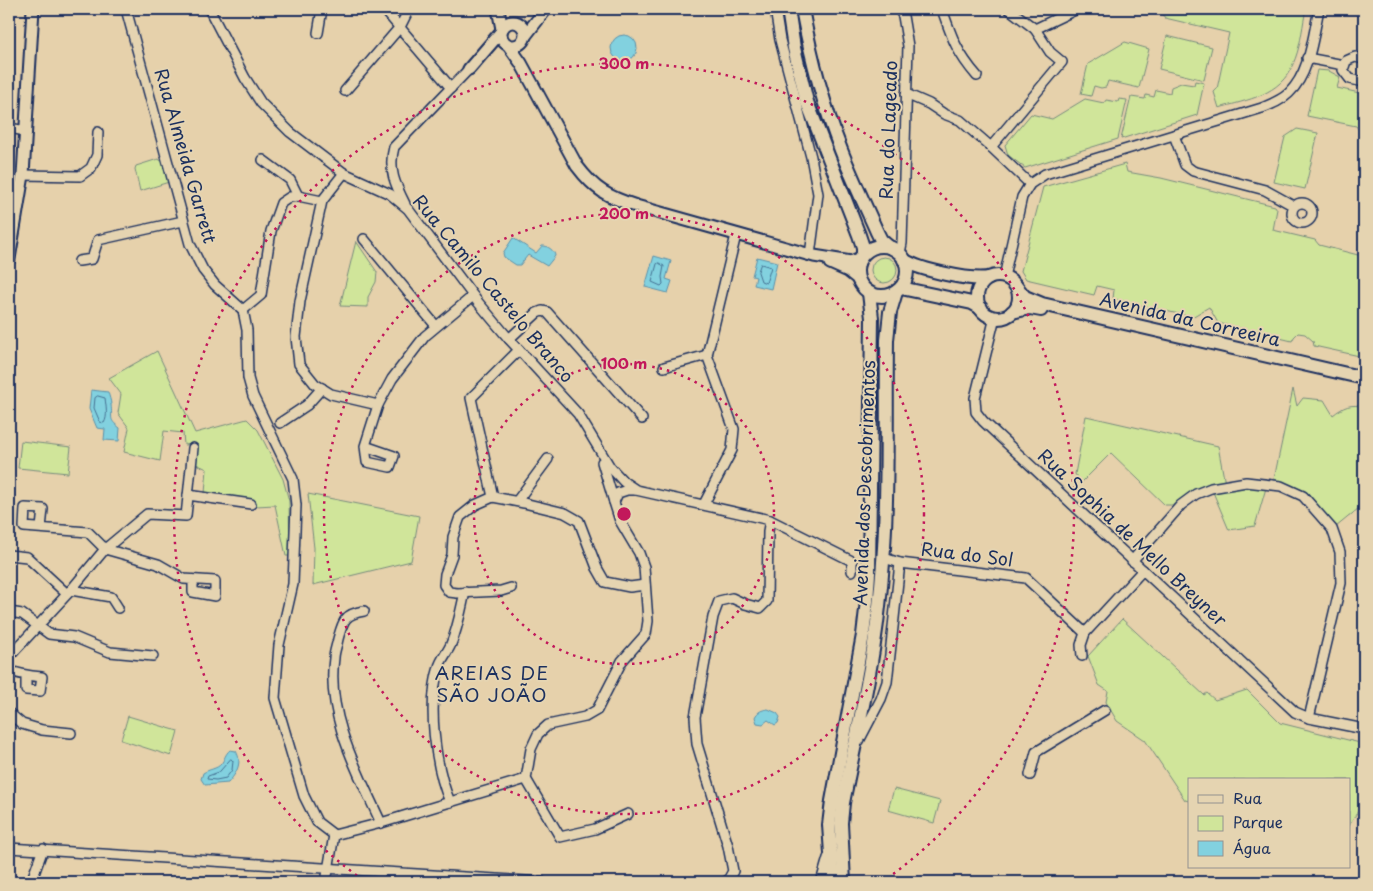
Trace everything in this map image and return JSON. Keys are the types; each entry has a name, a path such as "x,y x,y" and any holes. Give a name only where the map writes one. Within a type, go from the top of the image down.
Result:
{"main road":[{"path":"788,9 794,48 807,102 863,247 857,272 858,279 864,289 869,293 882,297 899,290 972,303 987,314 995,317 1005,316 1012,312 1018,299 1018,292 1015,285 1004,277 994,276 978,280 918,267 888,247 882,240 841,150 808,44 802,9"},
{"path":"862,256 875,247 888,247"},
{"path":"899,290 907,274 902,257"},
{"path":"981,308 978,294 980,287 989,278"},
{"name":"Avenida da Correeira","path":"1015,285 1025,297 1042,304 1364,378"},
{"name":"Avenida dos Descobrimentos","path":"844,882 841,823 842,803 877,625 884,558 887,340 890,312 899,290"},
{"name":"Avenida dos Descobrimentos","path":"833,882 829,826 863,636 869,573 872,318 869,293"},
{"name":"Avenida da Correeira","path":"1012,312 1030,308 1364,385"}],"street":[{"path":"9,260 14,204 23,175 33,9"},
{"name":"Rua Almeida Garrett","path":"126,9 190,244 203,270 215,286 243,310"},
{"name":"Rua Camilo Castelo Branco","path":"209,9 245,78 261,103 290,132 344,173 390,194 408,209 473,296 509,339 578,414 599,452 624,482 636,490 770,520 852,560 852,571"},
{"path":"318,34 322,9"},
{"path":"384,9 451,88"},
{"path":"345,91 400,27 409,9"},
{"path":"500,9 524,27 521,63"},
{"path":"500,9 501,38 521,63 577,166 588,181 602,192 615,200 812,256 851,262 862,256"},
{"path":"408,209 398,191 390,162 394,147 469,69 501,31 515,22 545,9"},
{"path":"469,69 508,45 516,46 524,39 545,9"},
{"path":"774,9 780,40 812,157 818,194 812,256"},
{"name":"Rua do Lageado","path":"899,9 903,16 908,46 902,257"},
{"path":"942,9 953,42 966,63 978,76"},
{"path":"991,147 1062,62 1050,52 1035,29 1009,9"},
{"path":"1035,29 1077,9"},
{"path":"1004,277 1022,196 1030,184 1045,174 1277,102 1289,93 1298,82 1307,58 1319,9"},
{"path":"1307,58 1344,65"},
{"path":"1364,59 1350,58 1346,61 1343,70 1350,79 1364,82"},
{"path":"906,94 929,104 944,114 960,120 1030,184"},
{"path":"9,128 26,131"},
{"path":"23,175 80,176 91,168 97,155 98,132"},
{"path":"1174,135 1184,165 1194,171 1265,190 1294,206"},
{"path":"263,160 290,180 298,196"},
{"path":"344,173 322,201 300,301 296,337 299,364 315,384 331,394 378,405"},
{"path":"381,190 388,188 392,184 393,175"},
{"path":"322,201 298,196 290,197 281,203 271,232 261,295 243,310 247,330 248,378 253,396 293,479 296,506 293,584 279,645 275,698 304,796 317,822 334,835"},
{"path":"80,261 92,259 98,240 183,221"},
{"path":"704,504 732,450 734,429 707,355 736,235"},
{"path":"364,239 436,326"},
{"path":"812,256 848,271 858,279"},
{"path":"365,446 378,405 408,355 436,326 473,296"},
{"path":"509,339 537,313 547,312 642,419"},
{"name":"Rua Sophia de Mello Breyner","path":"995,317 975,398 976,412 994,432 1295,712 1309,718 1364,730"},
{"path":"493,497 471,398 519,350"},
{"path":"664,367 707,355"},
{"path":"280,423 307,405 322,388"},
{"path":"9,656 69,592 105,549 147,514 186,516 193,448"},
{"path":"599,452 620,521 639,553 644,567 648,621 646,634 622,662 597,710 585,717 548,725 538,734 531,749 526,779 560,837 595,829 628,814"},
{"path":"516,501 548,459"},
{"path":"1132,561 1181,505 1196,494 1211,488 1246,482 1281,486 1303,496 1332,529 1340,552 1341,583 1309,718"},
{"path":"614,502 618,493 636,490"},
{"path":"188,496 251,504"},
{"path":"511,588 501,591 458,593 449,592 444,585 445,574 452,555 453,537 460,516 475,505 493,497 565,513 579,521 604,582 630,587 646,585"},
{"path":"727,882 733,871 728,846 697,744 695,717 713,617 719,600 732,598 760,608 767,601 768,531 770,520"},
{"path":"42,528 88,532 105,549 158,564 184,579 193,580"},
{"path":"9,555 27,556 69,592 111,597 118,608"},
{"name":"Rua do Sol","path":"884,558 900,563 1026,578 1085,633"},
{"path":"853,750 882,700 887,682 900,563"},
{"path":"1082,656 1081,645 1085,633 1143,570"},
{"path":"450,802 442,783 432,700 439,666 452,643 465,592"},
{"path":"364,611 352,613 345,618 334,658 334,689 338,718 354,762 381,823"},
{"path":"9,612 22,614 37,627 49,634 74,637 110,652 153,656"},
{"path":"9,670 26,676"},
{"path":"1030,775 1036,752 1105,710"},
{"path":"9,713 22,724 42,730 71,733"},
{"path":"334,835 381,823 526,779"},
{"path":"326,882 334,835"},
{"path":"9,848 542,882"},
{"path":"31,882 43,849"},
{"path":"821,882 830,853"}],"green space":[{"path":"1159,9 1292,9 1305,14 1295,58 1288,74 1280,83 1262,95 1219,108 1214,92 1217,89 1229,33 1165,18"},
{"path":"1167,36 1212,47 1204,80 1159,69"},
{"path":"1125,42 1149,49 1139,88 1108,81 1106,87 1094,86 1091,96 1081,94 1088,64"},
{"path":"1317,70 1329,71 1340,77 1337,88 1364,94 1364,136 1356,126 1307,116"},
{"path":"1195,81 1204,83 1197,115 1121,139 1131,97 1145,99 1146,95 1154,97 1156,90 1170,93 1171,87 1181,83 1194,85"},
{"path":"1085,99 1104,103 1106,100 1118,102 1119,99 1127,100 1118,139 1025,168 1008,155 1005,145 1031,114 1052,119"},
{"path":"1297,129 1318,133 1305,189 1274,182 1285,137"},
{"path":"158,159 162,161 169,182 140,191 136,166"},
{"path":"1125,164 1127,172 1161,178 1275,206 1277,209 1273,230 1315,240 1319,245 1362,256 1364,259 1364,357 1314,346 1313,341 1305,334 1298,333 1292,341 1218,323 1209,307 1192,317 1113,299 1114,290 1097,286 1094,295 1026,279 1021,271 1043,187"},
{"path":"356,241 377,272 376,282 368,297 368,307 340,306"},
{"path":"884,257 893,261 897,270 893,279 884,283 875,279 871,270 875,261"},
{"path":"157,351 195,433 247,419 258,430 283,479 289,501 290,556 286,556 275,505 256,506 254,501 205,493 207,469 196,464 195,444 184,445 183,433 164,431 160,461 124,452 129,428 118,413 121,394 109,378"},
{"path":"1293,389 1297,406 1303,398 1324,400 1333,415 1347,406 1364,407 1364,504 1336,527 1307,492 1274,479"},
{"path":"1086,416 1218,446 1225,484 1181,505 1165,505 1111,453 1081,483 1075,474"},
{"path":"21,441 71,447 68,473 18,468"},
{"path":"1249,486 1266,488 1255,526 1229,530 1213,492"},
{"path":"308,494 419,516 411,561 313,585 314,548"},
{"path":"1122,619 1204,695 1207,693 1215,700 1247,690 1280,723 1364,744 1364,801 1350,824 1350,778 1188,778 1188,801 1185,800 1145,740 1117,721 1106,702 1108,691 1099,685 1088,656"},
{"path":"128,716 178,731 171,756 121,740"},
{"path":"894,789 940,801 934,823 888,810"}],"water":[{"path":"624,35 633,39 637,48 633,57 624,61 615,57 611,48 615,39"},
{"path":"513,238 536,253 542,246 546,246 552,250 555,256 547,266 528,255 520,265 516,265 504,257 503,253"},
{"path":"654,256 671,261 666,279 672,281 668,293 645,287"},
{"path":"757,257 777,262 771,289 754,285 756,277 752,276"},
{"path":"91,390 108,392 111,402 112,420 120,428 119,441 104,440 105,429 97,428 89,409"},
{"path":"768,709 777,713 780,717 778,723 775,725 768,720 763,724 757,723 756,715 760,711"},
{"path":"230,750 236,751 239,760 234,776 228,783 205,785 201,779 203,773 219,766"}],"district":[{"name":"AREIAS DE SÃO JOÃO","path":"492,684"}]}
